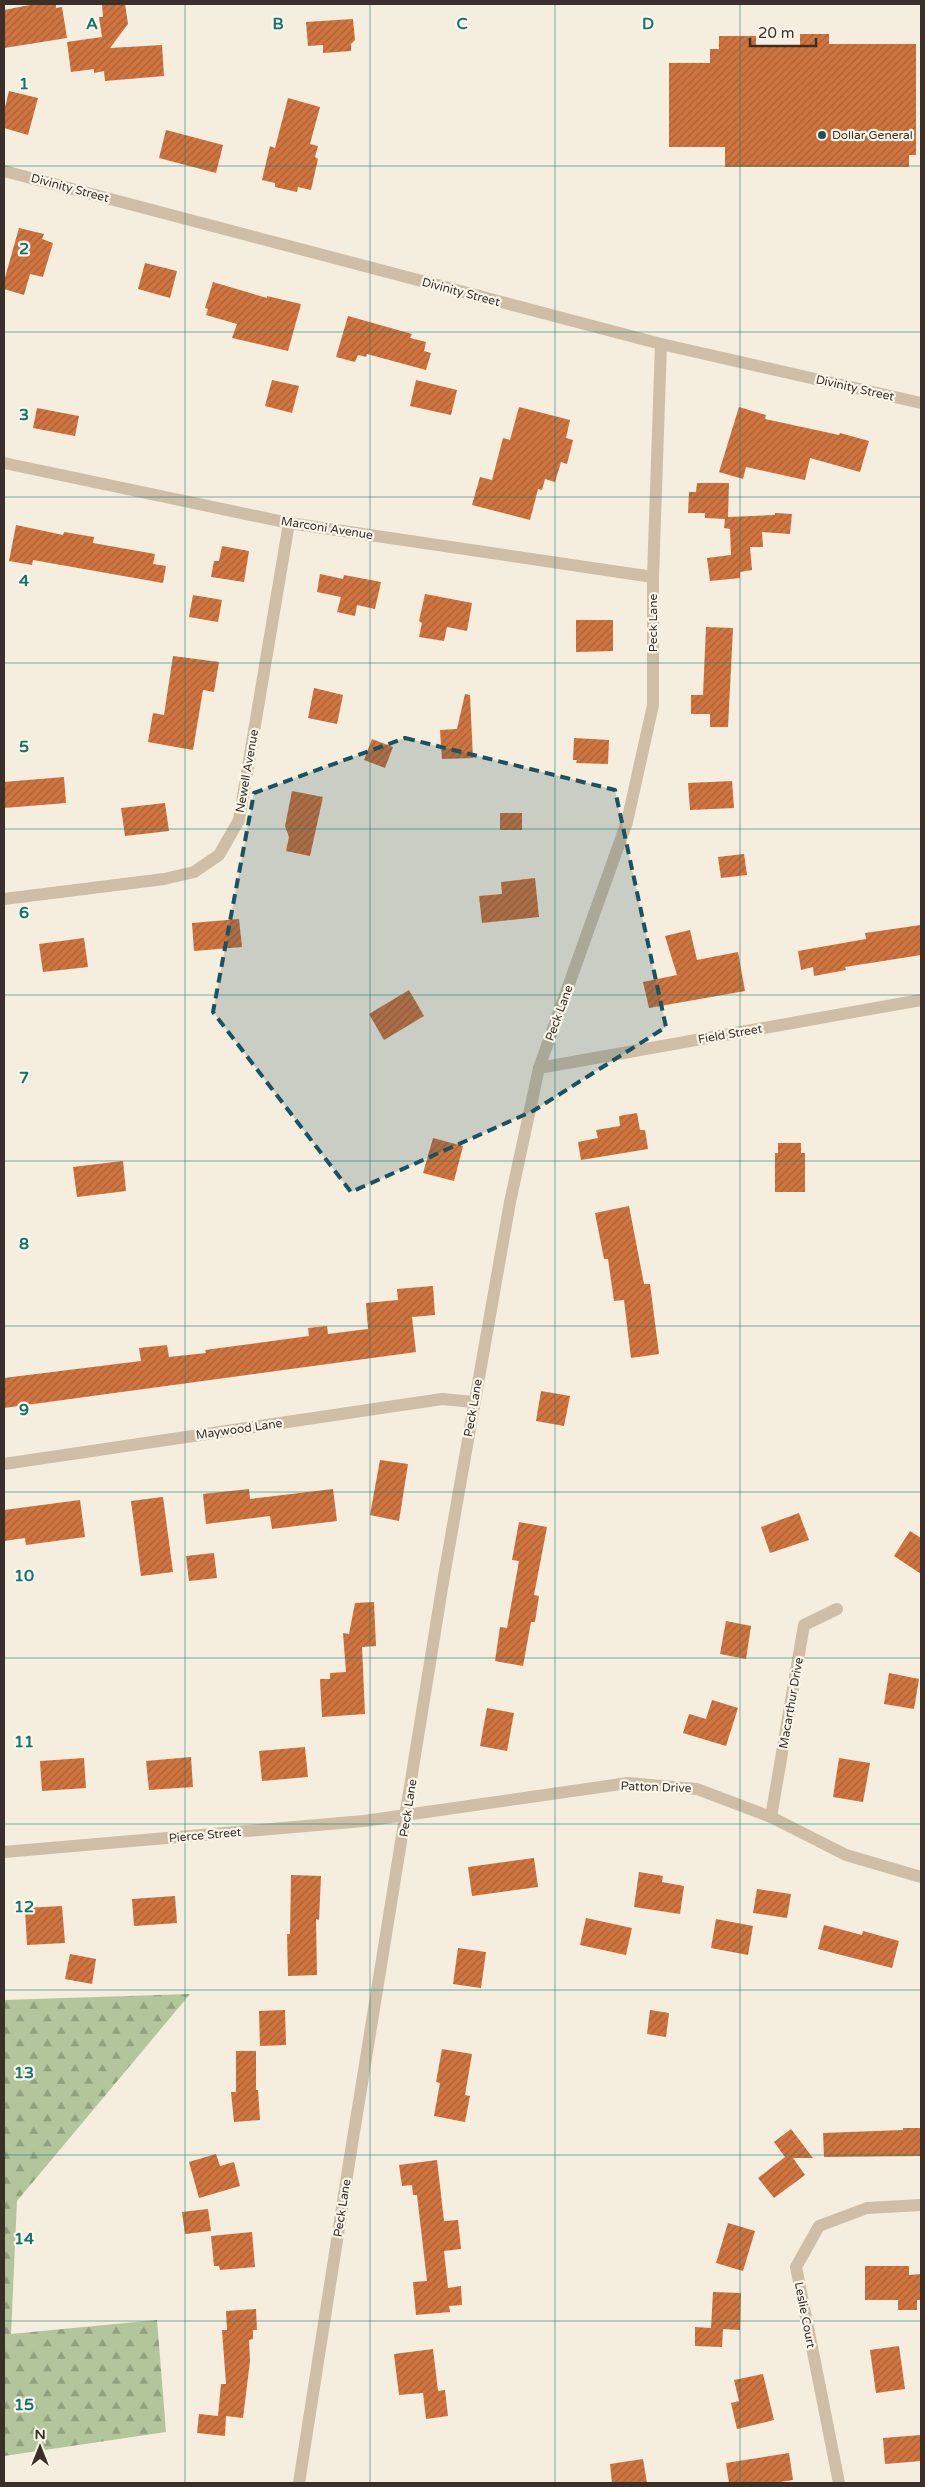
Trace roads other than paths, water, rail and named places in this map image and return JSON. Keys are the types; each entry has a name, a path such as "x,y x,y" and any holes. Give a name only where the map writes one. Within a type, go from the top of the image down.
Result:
{"street":[{"name":"Divinity Street","path":"4,171 661,344 921,403"},
{"name":"Peck Lane","path":"299,2483 350,2156 474,1402 510,1202 539,1068 627,822 653,704 653,577 661,344"},
{"name":"Marconi Avenue","path":"4,463 289,523 653,577"},
{"name":"Newell Avenue","path":"4,899 164,880 194,872 219,855 238,820 289,523"},
{"name":"Field Street","path":"539,1068 921,1000"},
{"name":"Maywood Lane","path":"4,1464 442,1399 474,1402"},
{"name":"Macarthur Drive","path":"771,1817 804,1625 837,1609"},
{"name":"Patton Drive","path":"406,1816 628,1783 697,1788 771,1817 846,1855 921,1877"},
{"name":"Pierce Street","path":"4,1852 406,1816"},
{"name":"Leslie Court","path":"839,2483 796,2267 819,2226 867,2208 921,2205"}],"place":[{"name":"Dollar General","path":"822,135"}]}
